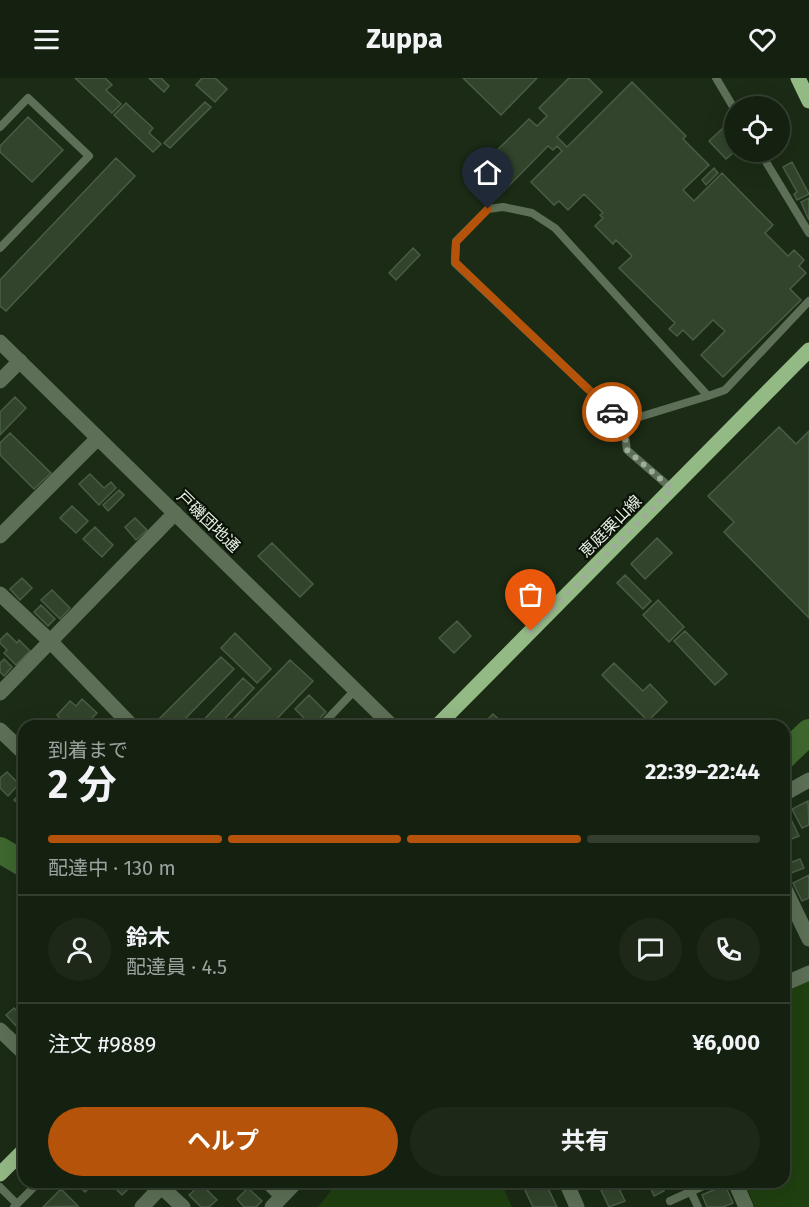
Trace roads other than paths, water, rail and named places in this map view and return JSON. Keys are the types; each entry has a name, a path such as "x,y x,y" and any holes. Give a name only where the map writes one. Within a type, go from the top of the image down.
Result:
{"main road":[{"path":"798,78 809,101"},
{"name":"恵庭栗山線","path":"443,720 809,350"},
{"path":"0,1174 18,1161"}],"street":[{"name":"戸磯団地通","path":"0,342 386,720"},
{"path":"0,381 20,361"},
{"path":"0,536 98,438"},
{"path":"0,693 175,513"},
{"path":"0,594 50,641 126,720"},
{"path":"0,730 18,747"},
{"path":"790,791 809,780"},
{"path":"790,899 809,939"},
{"path":"790,981 809,973"},
{"path":"0,1030 18,1047"},
{"path":"142,1207 157,1188"},
{"path":"162,1188 183,1207"},
{"path":"271,1188 277,1202 290,1188"},
{"path":"569,1188 577,1207"},
{"path":"737,1188 743,1206"}],"lane":[{"path":"716,78 727,96"},
{"path":"0,127 28,98 89,156 0,248"},
{"path":"766,162 809,233"},
{"path":"672,489 627,450 623,423 455,262 456,242 488,209 502,207 532,213 555,228 708,396"},
{"path":"623,423 724,390 809,301"},
{"path":"327,720 355,690"},
{"path":"0,1187 15,1206 33,1188"},
{"path":"670,1201 699,1188"},
{"path":"691,1192 698,1207"}],"waterway":[{"path":"790,750 809,732"},
{"path":"0,850 18,860"}]}
